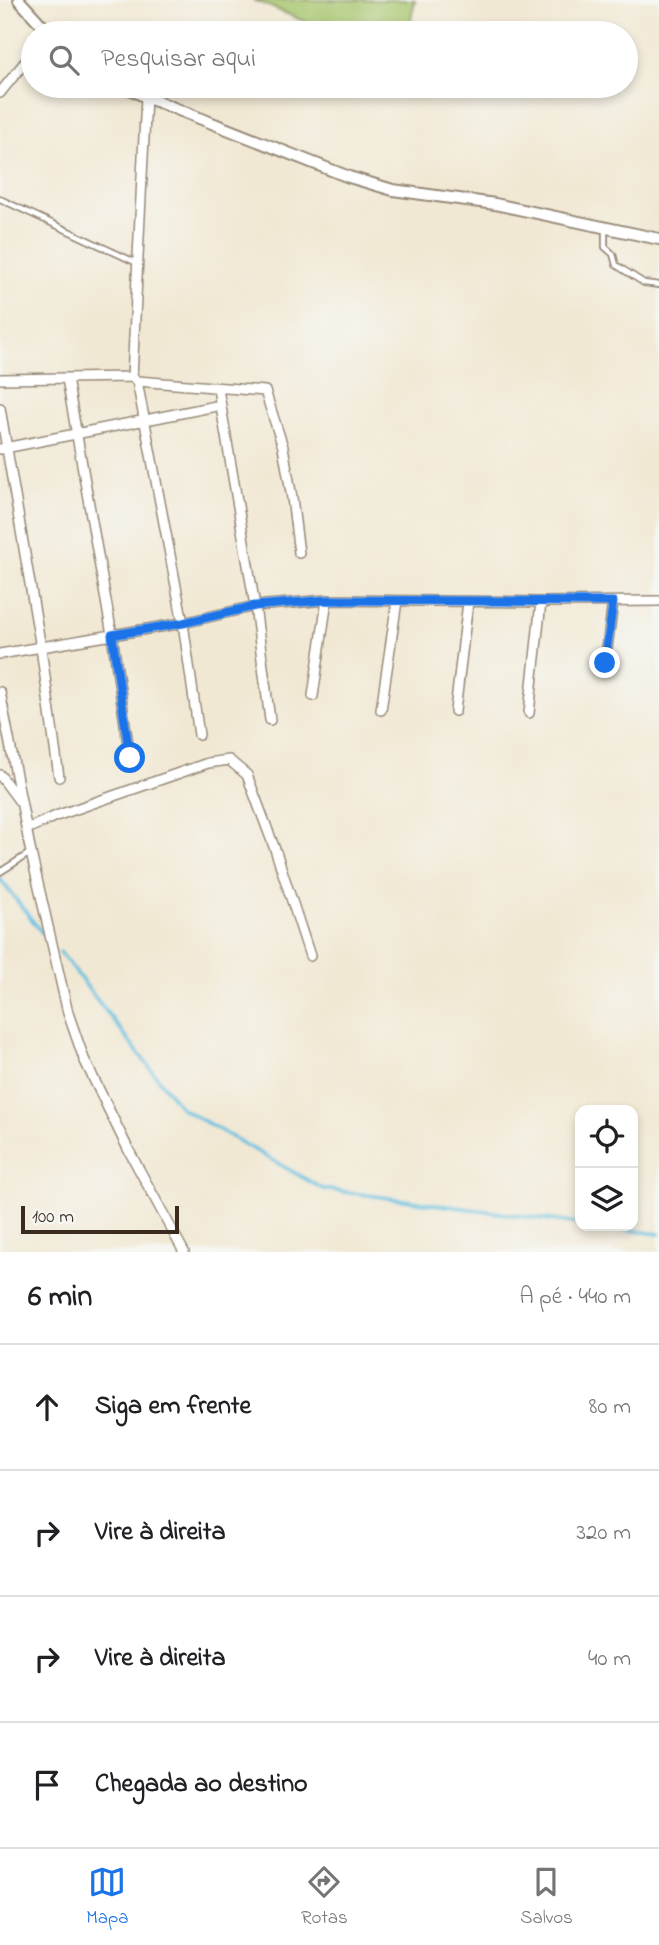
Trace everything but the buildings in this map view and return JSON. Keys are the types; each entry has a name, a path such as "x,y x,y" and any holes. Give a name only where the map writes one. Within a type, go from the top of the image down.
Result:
{"street":[{"path":"19,0 38,21"},
{"path":"0,93 21,67"},
{"path":"146,98 134,379 183,623 199,735"},
{"path":"149,98 349,177 393,190 495,204 659,239"},
{"path":"0,379 134,379 218,389 265,391 283,447 299,553"},
{"path":"67,379 112,635 130,758"},
{"path":"218,389 255,606 270,720"},
{"path":"3,448 221,405"},
{"path":"0,408 3,448 41,648 59,777"},
{"path":"313,696 327,600"},
{"path":"0,654 183,623 255,606 327,600 541,603 659,601"},
{"path":"381,710 397,601"},
{"path":"454,711 468,602"},
{"path":"605,663 613,602"},
{"path":"529,713 541,603"},
{"path":"0,692 31,853 68,1013 84,1059 128,1149 184,1252"},
{"path":"27,829 67,811 208,762 229,760 247,775 310,956"},
{"path":"0,775 22,805"}],"lane":[{"path":"0,199 138,264"},
{"path":"605,226 604,247 613,254 616,265 644,283 659,285"},
{"path":"0,872 31,853"}],"green space":[{"path":"254,0 415,0 411,21 304,21"}],"waterway":[{"path":"0,879 43,934"},
{"path":"60,952 181,1108 323,1189 575,1223"},
{"path":"635,1231 659,1234"}],"route":[{"path":"130,758 112,635 183,623 255,606 327,600 613,602 605,663"}]}
